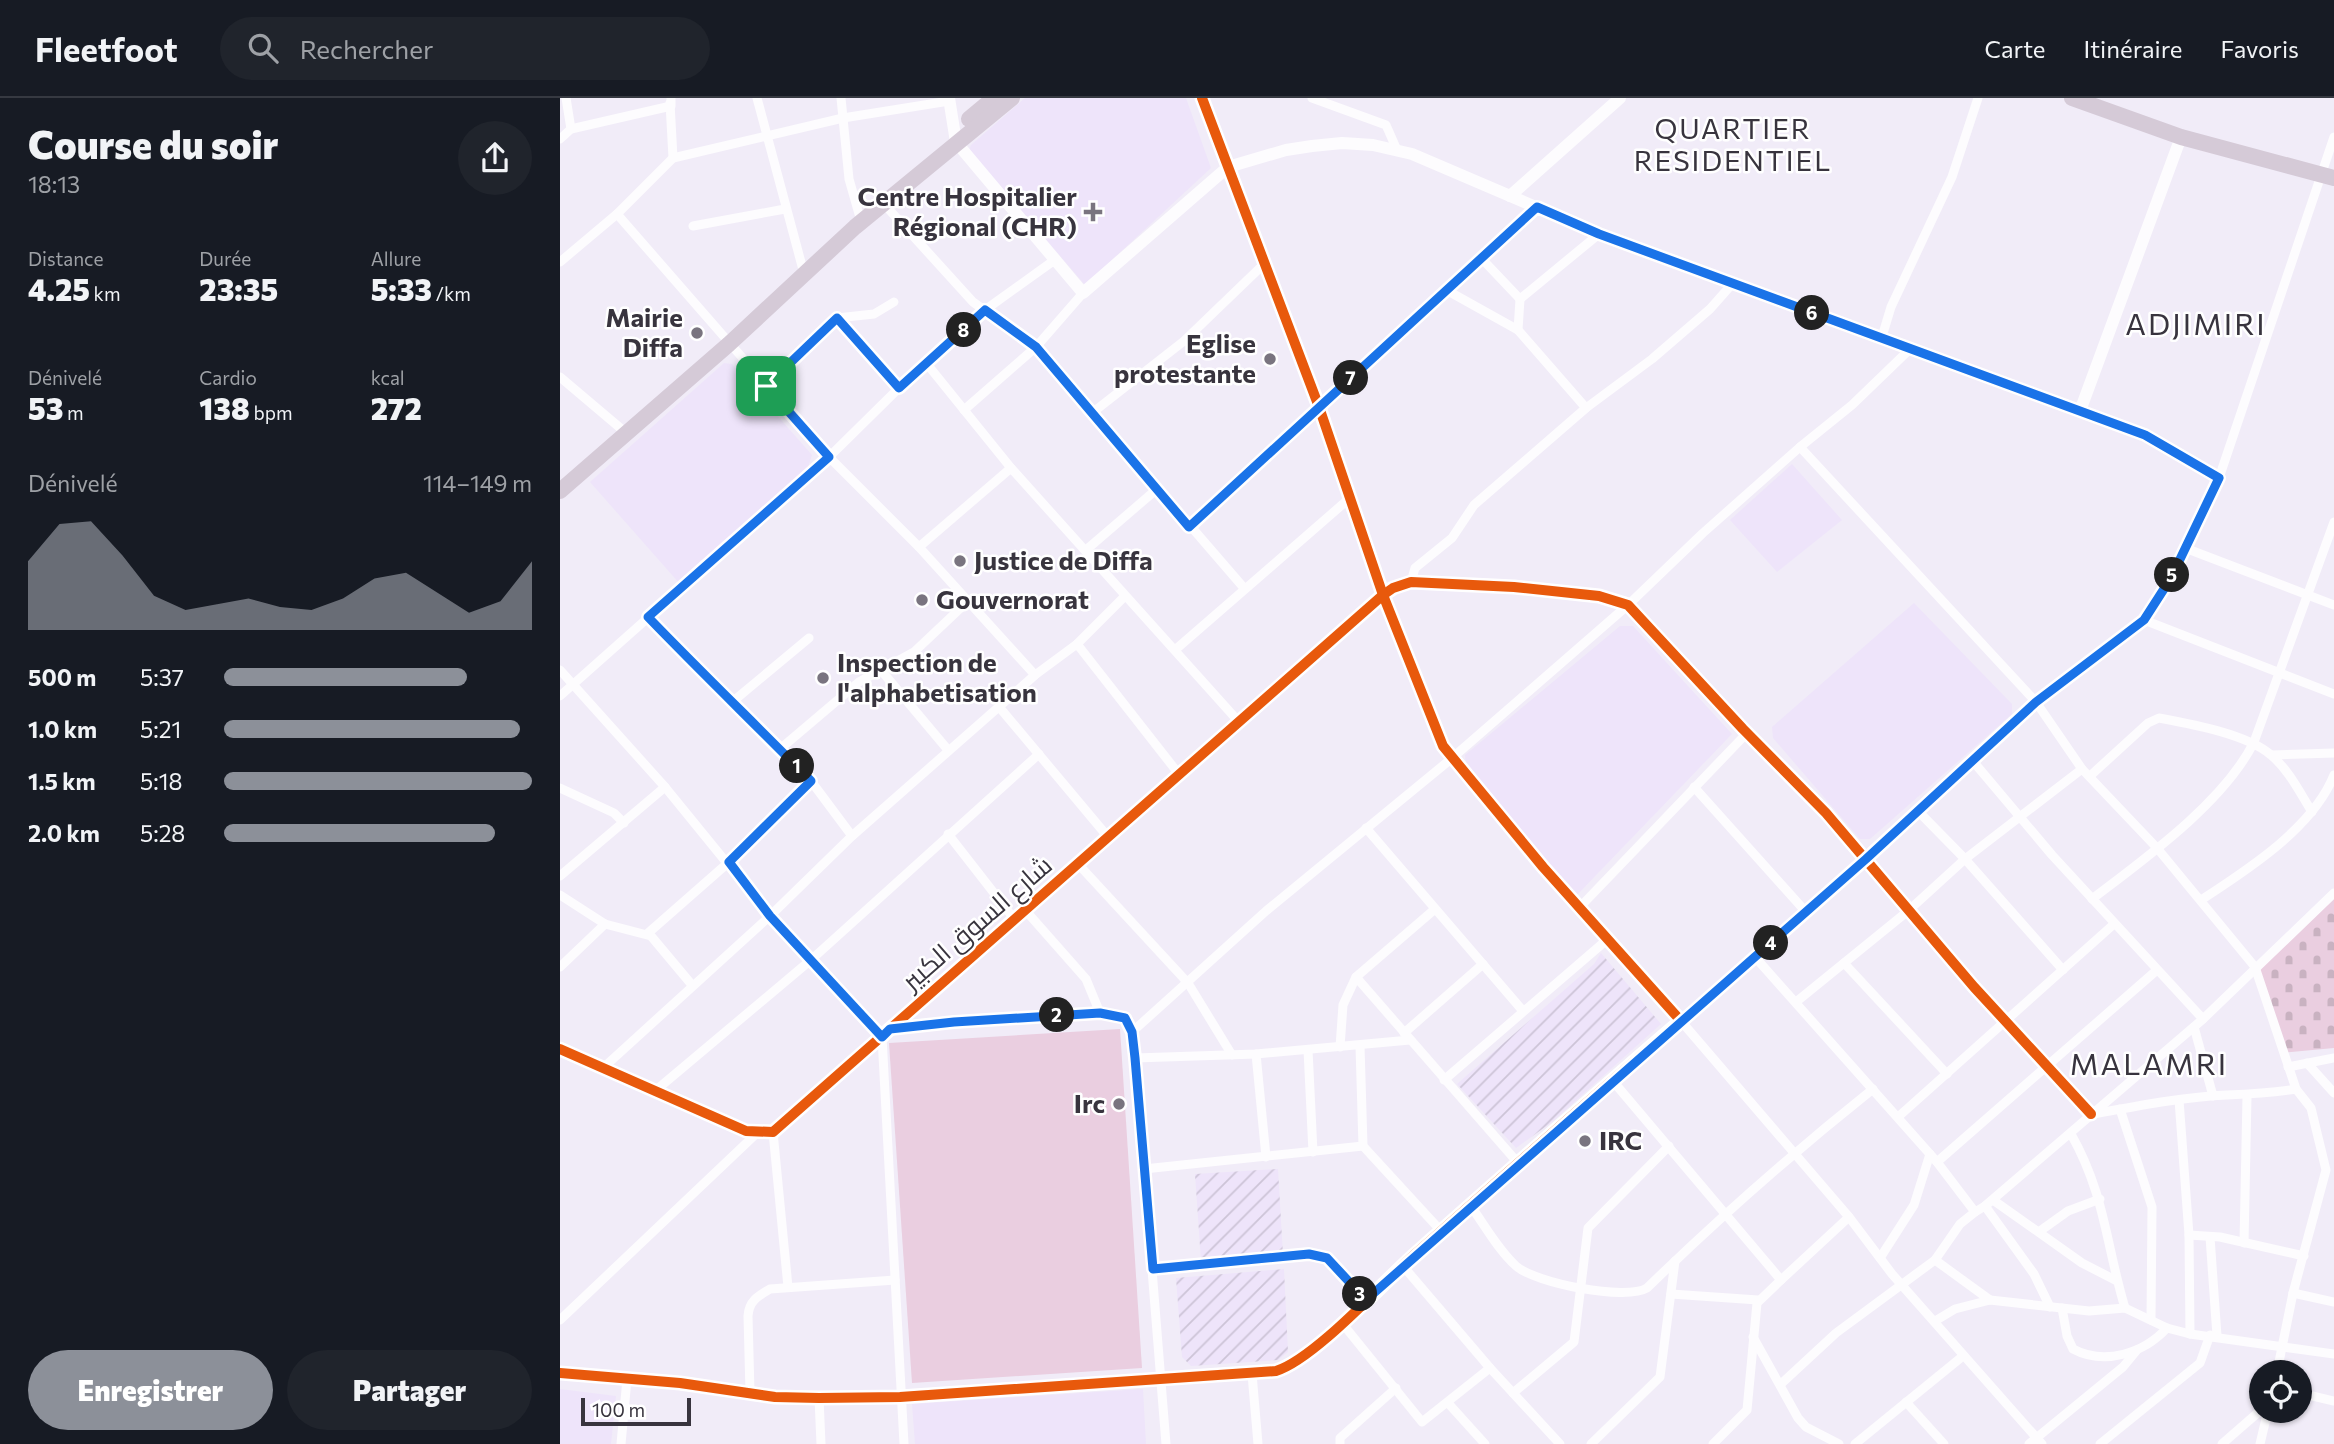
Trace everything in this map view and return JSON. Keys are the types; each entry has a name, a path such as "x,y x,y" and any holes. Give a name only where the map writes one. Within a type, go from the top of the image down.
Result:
{"highway":[{"path":"560,478 884,204 994,98"},
{"path":"726,340 859,214 956,137 1012,98"},
{"path":"2072,98 2098,103 2181,137 2327,177"},
{"path":"560,491 621,429"}],"street":[{"path":"566,98 571,128"},
{"path":"757,98 802,266"},
{"path":"841,98 849,179 859,214"},
{"path":"1202,98 1319,407 1383,595 1451,759 1794,1152 1902,1286 1935,1321 2036,1442 2123,1367 2138,1349"},
{"path":"1312,98 1386,125 1397,150"},
{"path":"1510,195 1620,98"},
{"path":"1881,340 1891,307 1952,177 1978,98"},
{"path":"560,262 617,214 673,158 843,118 949,100 956,137 1083,293"},
{"path":"560,139 571,128 670,101 673,158"},
{"path":"2080,411 2181,137"},
{"path":"560,1373 819,1398 900,1397 1163,1381 1252,1374 1286,1368 1342,1323 1470,1205 1866,859 2036,702 2144,620 2185,548 2219,478 2327,177 2334,137"},
{"path":"964,410 1036,347 1083,293 1228,167 1286,150 1342,143 1397,150 1599,234 2145,435 2219,478"},
{"path":"884,204 973,302 1036,347 1244,588"},
{"path":"1189,527 1483,260 1537,207"},
{"path":"692,226 785,209"},
{"path":"617,214 829,457 919,547 1035,675"},
{"path":"1518,330 1520,299 1599,234"},
{"path":"560,696 829,457 899,388 985,310 1056,259"},
{"path":"1483,260 1520,299"},
{"path":"1093,413 1184,341 1264,264"},
{"path":"1411,582 1415,568 1452,538 1474,505 1586,408 1652,359 1710,309 1733,283"},
{"path":"1448,291 1518,330 1586,408"},
{"path":"766,386 837,318 874,314 894,302"},
{"path":"837,318 899,388"},
{"path":"1132,1032 1266,911 1451,759 1628,605 1703,533 1852,405 1909,350"},
{"path":"927,364 1011,468 1239,722"},
{"path":"560,377 621,429"},
{"path":"1800,447 2036,702 2082,769 2157,848 2255,967 2296,1089 2311,1108 2330,1171 2293,1293 2279,1360"},
{"path":"919,547 1011,468"},
{"path":"1086,550 1157,489"},
{"path":"1175,650 1351,497"},
{"path":"2092,899 2157,848 2228,782 2254,742 2334,522"},
{"path":"2185,548 2334,605"},
{"path":"1383,595 1400,584 1411,582 1514,587 1599,596 1628,605 1826,813 1908,911 2091,1114"},
{"name":"شارع السوق الكبير","path":"773,1132 1383,595"},
{"path":"603,1068 770,916 852,835 1035,675 1077,644 1125,596"},
{"path":"780,749 830,704 880,669 914,652 967,603"},
{"path":"648,617 731,704 762,728 811,781 852,835"},
{"path":"2144,620 2334,694"},
{"path":"731,704 809,638"},
{"path":"1077,644 1178,773"},
{"path":"880,669 948,750"},
{"path":"560,670 665,787 729,862 770,916 886,1033 904,1444"},
{"path":"1000,708 1108,837"},
{"path":"2090,776 2155,719 2254,742 2272,755 2312,812"},
{"path":"1581,906 1747,733"},
{"path":"2272,755 2334,753"},
{"path":"656,1091 813,959 1039,754"},
{"path":"1972,760 2020,819 2203,1019"},
{"path":"1796,1002 1908,911 1965,859 2082,769"},
{"path":"2201,900 2250,867 2312,812 2326,796 2334,775"},
{"path":"647,934 729,862 811,781"},
{"path":"560,876 665,787"},
{"path":"1694,787 1806,912"},
{"path":"560,788 614,813 624,822"},
{"path":"1917,810 1965,859 2063,970"},
{"path":"1366,828 1523,1011"},
{"path":"948,834 1015,920"},
{"path":"1079,865 1188,983 1232,1055"},
{"path":"1782,1383 1836,1333 1935,1260 1960,1224 2071,1134 2194,1027 2334,893"},
{"path":"560,895 605,924 647,934 692,985"},
{"path":"1339,1047 1343,1005 1356,977 1435,909"},
{"path":"1026,911 1086,979 1100,1013"},
{"path":"560,967 605,924"},
{"path":"1898,1117 2114,924"},
{"path":"1444,1080 1609,938"},
{"path":"1755,957 1937,1162 1975,1212"},
{"path":"1844,963 1947,1074"},
{"path":"1135,1058 1256,1054 1360,1046 1407,1036 1483,964"},
{"path":"1937,1162 2157,970"},
{"path":"1356,977 1518,1163"},
{"path":"886,1033 1100,1013 1125,1018 1132,1032 1135,1058 1166,1444"},
{"path":"2194,1027 2213,1096"},
{"path":"1360,1046 1363,1146 1441,1232"},
{"path":"560,1049 757,1133 773,1132 789,1287"},
{"path":"1308,1049 1313,1152"},
{"path":"1256,1054 1266,1157"},
{"path":"2288,1067 2334,1058"},
{"path":"2306,1063 2334,1093"},
{"path":"1612,1080 1781,1280"},
{"path":"1470,1205 1514,1265 1535,1275 1580,1288 1637,1293 1647,1289 1726,1212 1794,1152 1873,1089"},
{"path":"2091,1114 2179,1100 2247,1096 2296,1089"},
{"path":"2244,1243 2247,1096"},
{"path":"2179,1100 2189,1235 2190,1334"},
{"path":"2120,1109 2152,1207 2151,1320"},
{"path":"560,1320 757,1133"},
{"path":"2071,1134 2091,1171 2100,1199 2125,1308"},
{"path":"1144,1169 1363,1146"},
{"path":"1513,1393 1570,1348 1575,1335 1588,1228 1669,1146"},
{"path":"1880,1258 1914,1205 1930,1154"},
{"path":"2040,1231 2068,1212 2100,1199"},
{"path":"1989,1203 2040,1231 2082,1263 2117,1281"},
{"path":"1989,1203 2034,1274 2050,1307"},
{"path":"1713,1444 1747,1410 1758,1300 1849,1217"},
{"path":"2189,1235 2304,1256"},
{"path":"2100,1444 2200,1363 2214,1336 2210,1237"},
{"path":"1153,1269 1309,1254 1327,1258 1366,1300"},
{"path":"1935,1260 1990,1300"},
{"path":"1591,1444 1660,1377 1675,1261"},
{"path":"1403,1266 1490,1368 1560,1444"},
{"path":"750,1393 748,1307 770,1289 895,1280"},
{"path":"2293,1293 2334,1302"},
{"path":"1671,1294 1758,1300"},
{"path":"1935,1321 1955,1309 1990,1300 2108,1311 2125,1308 2167,1328 2190,1334 2334,1354"},
{"path":"2062,1308 2070,1344 2082,1353 2109,1357 2138,1349 2156,1340 2167,1328"},
{"path":"1342,1323 1422,1422 1490,1368"},
{"path":"1754,1337 1807,1427 1839,1444"},
{"path":"1855,1444 1963,1356"},
{"path":"1252,1374 1258,1444"},
{"path":"621,1444 627,1379"},
{"path":"1340,1444 1340,1438 1396,1388"},
{"path":"2312,1396 2334,1401"},
{"path":"819,1398 821,1444"},
{"path":"1906,1402 1944,1444"},
{"path":"1448,1403 1485,1444"},
{"path":"2222,1444 2249,1420"},
{"path":"2260,1444 2265,1423"}],"shaded area":[{"name":"Centre Hospitalier Régional (CHR)","path":"1025,98 1186,98 1211,168 1085,285 969,150 971,145"},
{"path":"724,363 732,364 812,455 808,467 680,584 590,482"},
{"path":"1792,464 1842,520 1777,572 1730,520"},
{"path":"1914,603 2012,704 2012,714 1870,839 1860,839 1773,738 1772,727"},
{"path":"1620,626 1633,626 1732,734 1576,896 1466,767 1465,755"},
{"path":"1601,953 1661,1024 1552,1122 1516,1148 1457,1084 1594,964"},
{"path":"1278,1169 1283,1255 1201,1261 1195,1174"},
{"path":"1284,1269 1288,1352 1278,1360 1191,1366 1182,1357 1176,1278"},
{"path":"560,1389 616,1396 611,1444 560,1444"},
{"path":"1143,1389 1146,1444 915,1444 912,1404"}],"green space":[{"path":"2334,898 2334,1048 2280,1053 2258,969"},
{"path":"1120,1029 1142,1368 912,1383 889,1043"}],"cycle path":[{"path":"560,1373 680,1383 775,1397 819,1398 900,1397 1276,1371 1291,1364 1327,1337 1413,1256 1681,1021 1543,867 1443,746 1383,595 1319,407 1202,98"},
{"path":"560,1049 746,1131 773,1132 1383,595 1393,588 1411,582 1514,587 1599,596 1628,605 1743,729 1826,813 1974,987 2091,1114"}],"place":[{"name":"Centre Hospitalier Régional (CHR)","path":"1093,212"},
{"name":"Mairie Diffa","path":"697,333"},
{"name":"Eglise protestante","path":"1270,359"},
{"name":"Justice de Diffa","path":"960,561"},
{"name":"Gouvernorat","path":"922,600"},
{"name":"Inspection de l'alphabetisation","path":"823,678"},
{"name":"Irc","path":"1119,1104"},
{"name":"IRC","path":"1585,1141"}],"district":[{"name":"QUARTIER RESIDENTIEL","path":"1733,145"},
{"name":"ADJIMIRI","path":"2196,325"},
{"name":"MALAMRI","path":"2149,1065"}],"route":[{"path":"1537,207 1599,234 1881,340 2145,435 2219,478 2171,578 2144,620 2036,702 1866,859 1470,1205 1366,1300 1327,1258 1309,1254 1153,1269 1135,1058 1132,1032 1125,1018 1113,1013 1100,1013 954,1022 890,1029 882,1037 813,959 770,916 729,862 811,781 762,728 731,704 648,617 829,457 766,386 837,318 899,388 985,310 1036,347 1189,527 1483,260 1537,207"}]}
